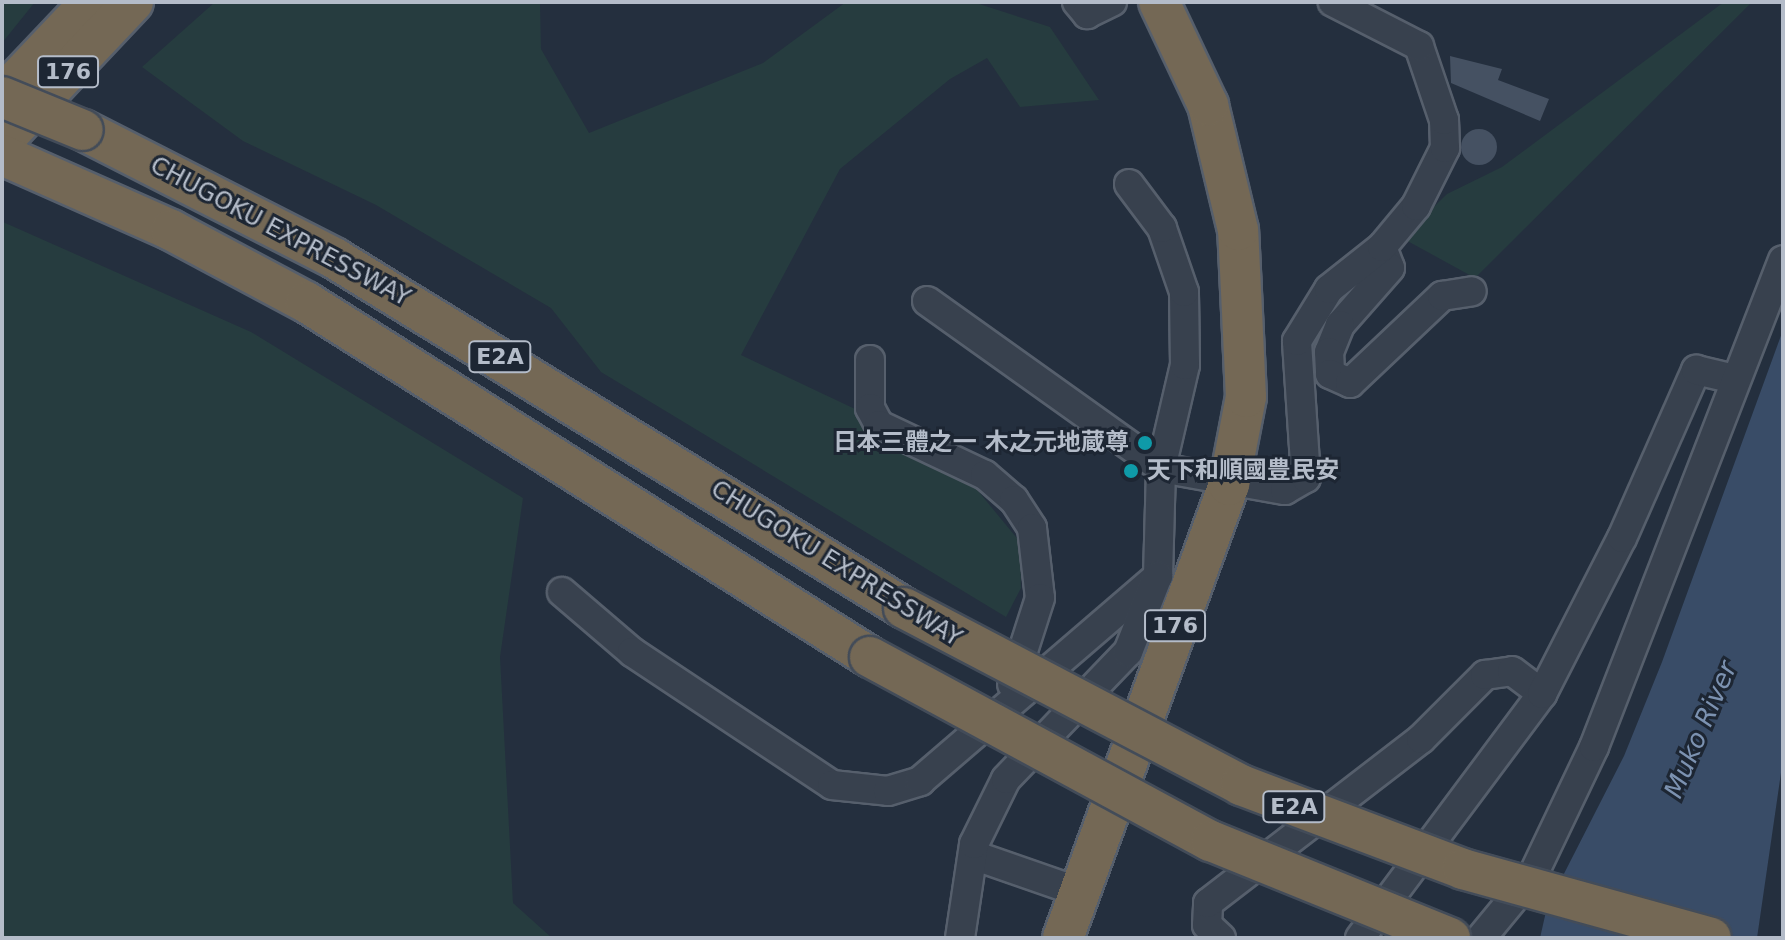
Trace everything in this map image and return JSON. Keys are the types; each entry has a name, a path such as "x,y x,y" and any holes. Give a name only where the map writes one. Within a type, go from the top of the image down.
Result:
{"highway":[{"name":"176","path":"2,97 91,2"},
{"name":"176","path":"2,141 133,2"},
{"name":"176","path":"1136,2 1196,137 1244,306"},
{"name":"176","path":"1063,938 1229,485 1246,397 1238,230 1208,105 1159,2"},
{"name":"CHUGOKU EXPRESSWAY","path":"2,97 83,130 334,258 904,608 1124,729 1322,818 1463,869 1711,938"},
{"name":"CHUGOKU EXPRESSWAY","path":"2,155 52,175 306,302 870,657 1211,841 1450,938"}],"street":[{"path":"1077,2 1087,14 1112,2"},
{"path":"927,301 1161,468 1229,485 1285,490 1306,478 1297,341 1329,289 1382,247 1433,175 1445,148 1444,120 1419,46 1333,2"},
{"path":"960,938 973,855 1006,779 1128,652 1158,576 1161,468 1185,365 1184,292 1162,228 1129,184"},
{"path":"1382,247 1390,268 1340,325 1329,352 1330,374 1350,383 1442,296 1472,291"},
{"path":"1481,938 1533,875 1594,747 1734,379 1783,260"},
{"path":"870,360 870,408 879,425 985,475 1032,528 1040,598 1005,705"},
{"path":"1360,938 1542,694 1622,538 1696,370 1734,379"},
{"path":"562,592 644,661 832,785 888,791 920,781 1158,576"},
{"path":"1221,938 1207,925 1208,903 1421,739 1485,675 1512,671 1542,694"},
{"path":"973,855 1079,892"}],"green space":[{"path":"2,2 35,2 2,43"},
{"path":"215,2 540,2 541,49 589,133 763,63 846,2 973,2 1050,27 1099,100 1020,107 987,58 950,79 840,169 741,355 946,452 1020,542 1021,588 1006,617 601,372 551,308 376,205 243,141 142,67"},
{"path":"1724,2 1752,2 1475,278 1402,238 1447,194 1502,167"},
{"path":"3,222 251,332 523,498 500,657 513,903 552,938 2,938"}],"water":[{"name":"Muko River","path":"1783,330 1783,759 1757,938 1540,938 1547,907 1624,756 1662,662"}],"building":[{"path":"1450,56 1502,69 1498,80 1549,99 1540,121 1451,83"},
{"path":"1479,129 1492,134 1497,147 1492,160 1479,165 1466,160 1461,147 1466,134"}],"place":[{"name":"日本三體之一 木之元地蔵尊","path":"1145,443"},
{"name":"天下和順國豊民安","path":"1131,471"}]}
